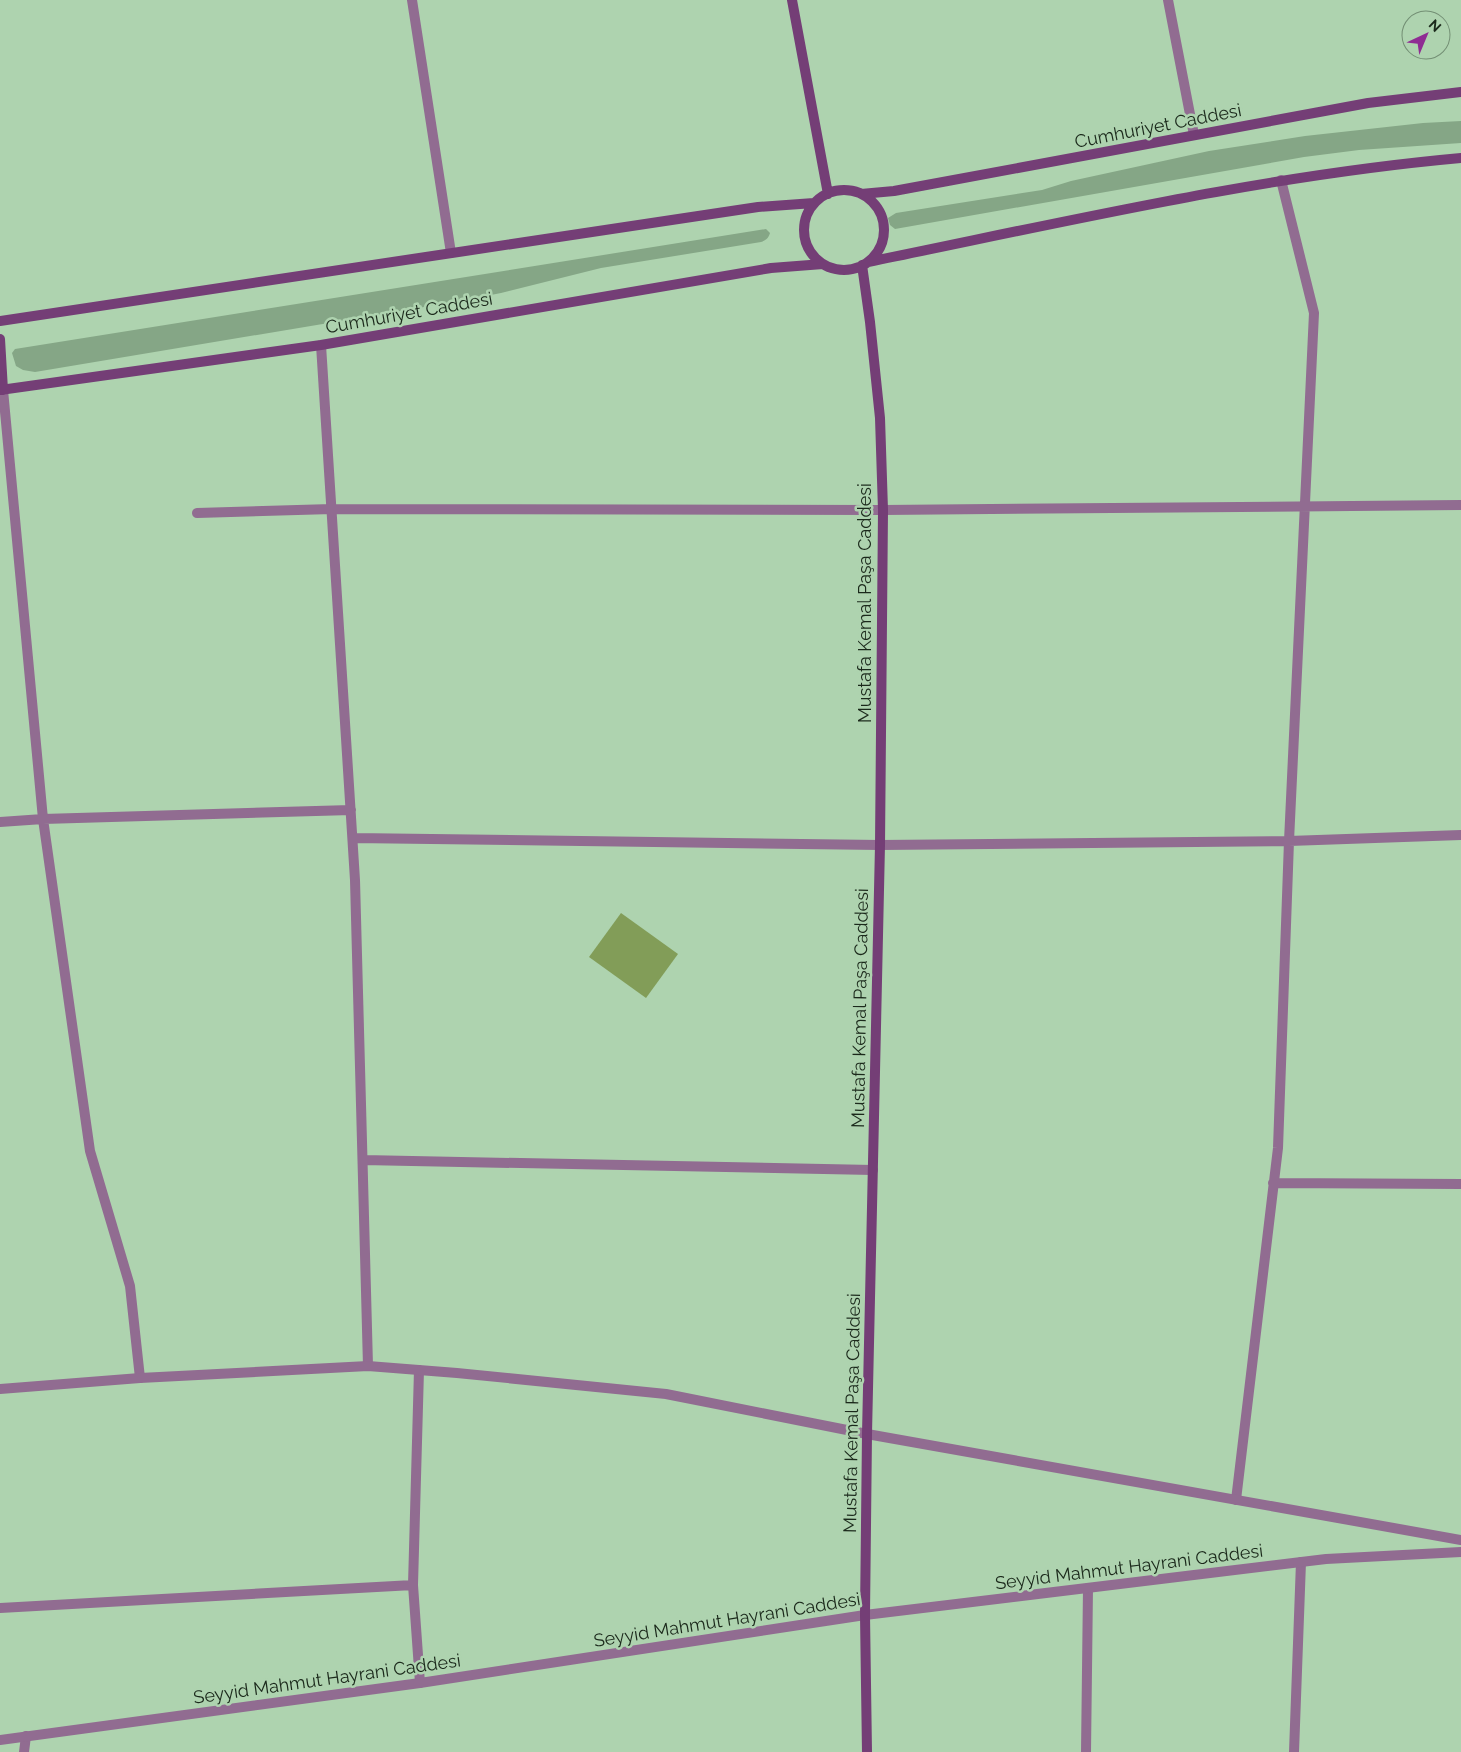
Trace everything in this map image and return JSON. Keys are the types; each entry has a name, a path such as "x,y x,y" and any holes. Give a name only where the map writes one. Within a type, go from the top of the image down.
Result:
{"main road":[{"path":"792,0 828,194"},
{"name":"Cumhuriyet Caddesi","path":"0,320 758,206 814,203 828,194 845,190 861,194 894,191 1368,103 1461,92"},
{"name":"Cumhuriyet Caddesi","path":"2,390 321,345 771,268 823,264 843,270 853,269 865,263 1122,210 1281,180 1346,170 1461,158"},
{"path":"861,194 871,200 878,210 883,220 884,232 882,243 876,253 865,263"},
{"path":"814,203 805,220 805,240 809,250 823,264"},
{"name":"Mustafa Kemal Paşa Caddesi","path":"865,263 880,418 883,510 880,845 867,1434 865,1615 867,1752"},
{"path":"0,339 2,390"}],"street":[{"path":"412,0 451,253"},
{"path":"1168,0 1194,135"},
{"path":"1236,1500 1278,1148 1289,841 1314,313 1281,180"},
{"path":"321,345 353,838 368,1366"},
{"path":"2,390 43,819 90,1151 130,1286 140,1378"},
{"path":"197,513 332,509 883,510 1461,504"},
{"path":"0,822 43,819 351,810"},
{"path":"353,838 880,845 1289,841 1461,835"},
{"path":"363,1160 873,1170"},
{"path":"1273,1183 1461,1184"},
{"path":"0,1389 140,1378 368,1366 666,1394 867,1434 1461,1540"},
{"path":"419,1370 413,1585 420,1683"},
{"name":"Seyyid Mahmut Hayrani Caddesi","path":"0,1740 420,1683 865,1615 1326,1559 1461,1552"},
{"path":"1294,1752 1301,1562"},
{"path":"0,1608 413,1585"},
{"path":"1086,1752 1088,1588"},
{"path":"24,1752 26,1736"}],"green space":[{"path":"1461,121 1461,143 1359,150 1304,157 895,229 890,225 888,218 896,213 1042,190 1071,181 1209,151 1305,136 1423,123"},
{"path":"766,229 770,233 767,239 761,242 601,268 501,293 35,372 23,370 16,366 12,353 15,349"}],"building":[{"path":"621,913 678,954 646,998 589,957"}]}
